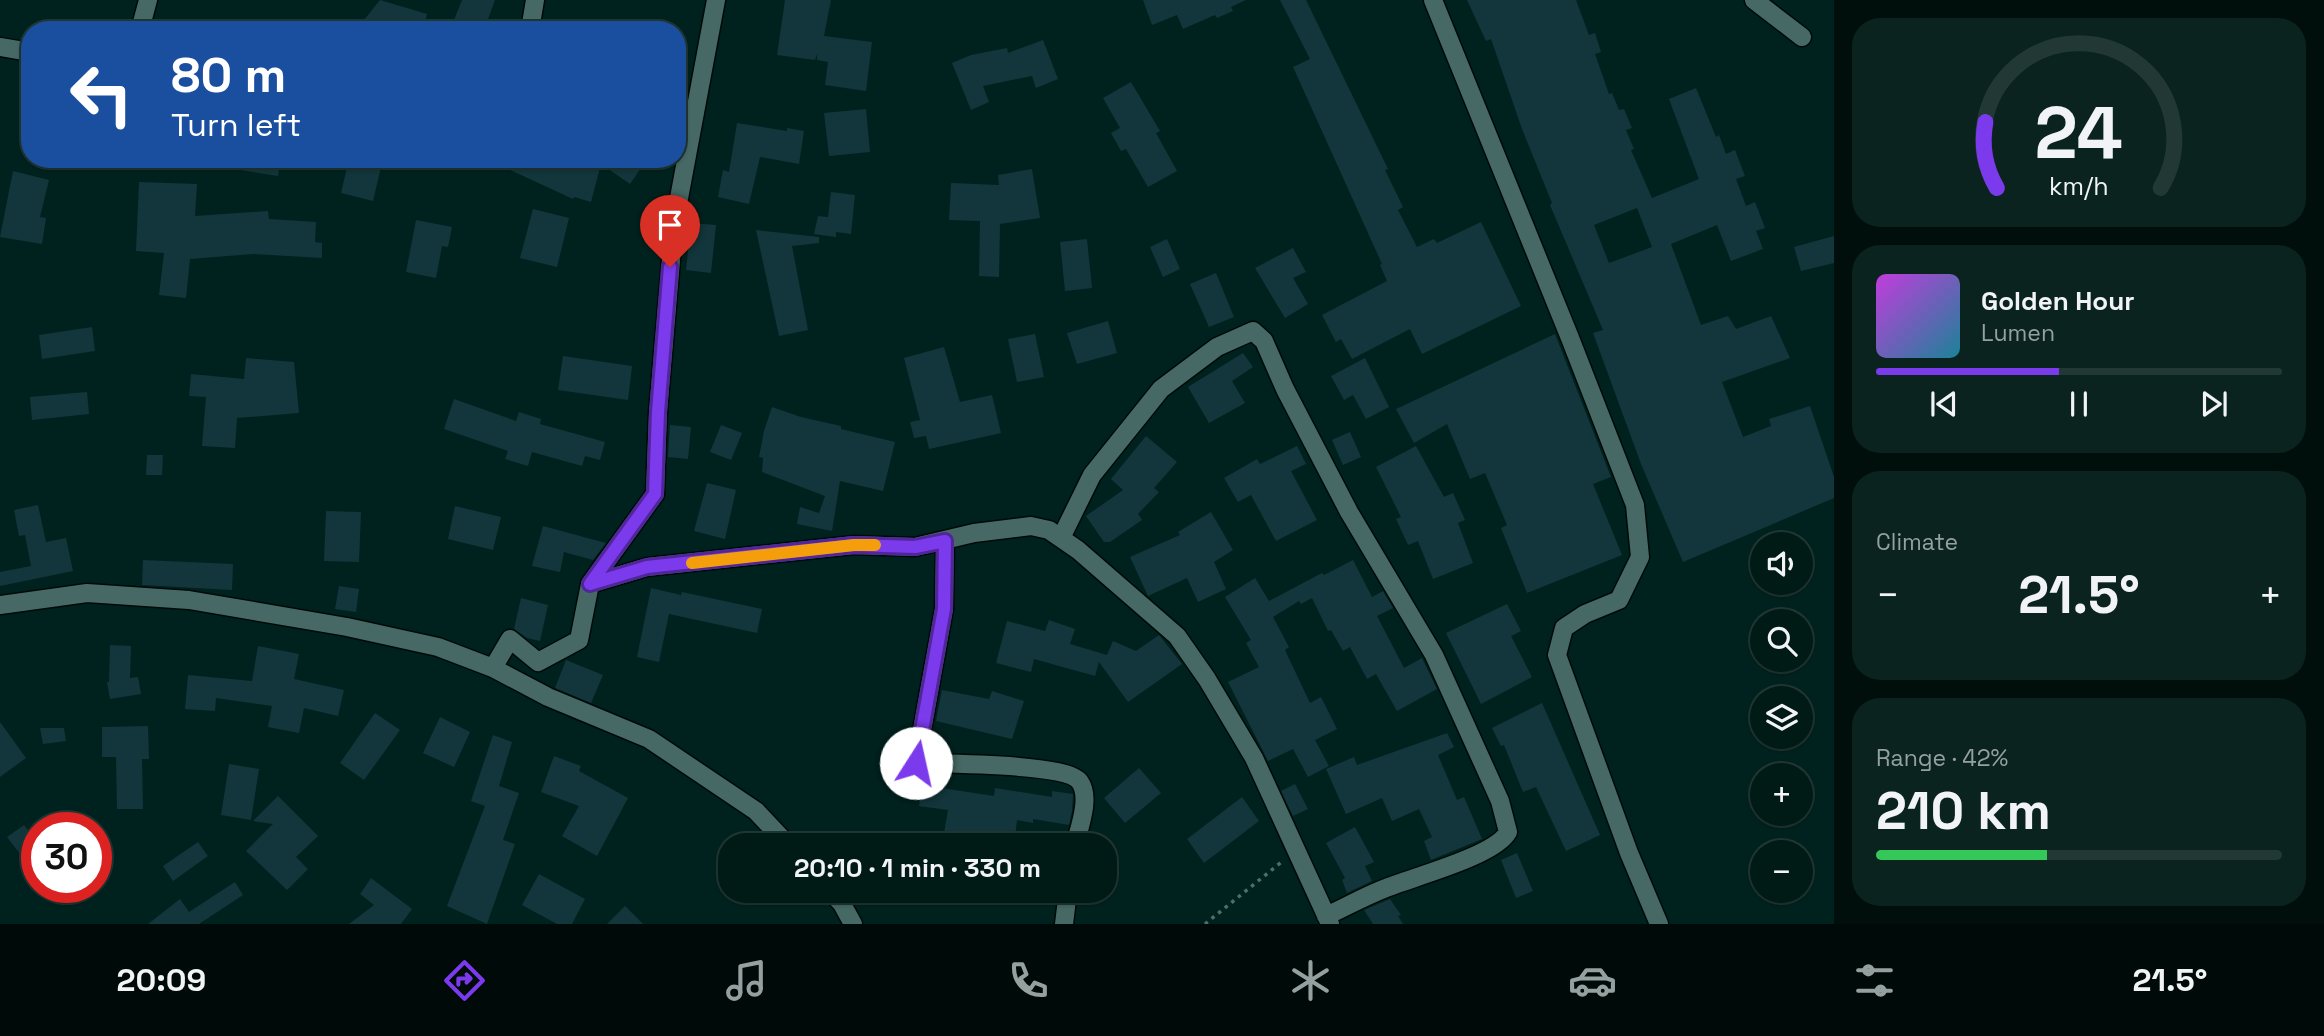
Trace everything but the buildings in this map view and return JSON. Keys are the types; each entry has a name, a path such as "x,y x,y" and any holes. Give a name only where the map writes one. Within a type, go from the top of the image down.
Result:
{"street":[{"path":"142,21 148,0"},
{"path":"532,21 535,0"},
{"path":"686,161 716,0"},
{"path":"1433,0 1570,338 1634,505 1640,557 1619,600 1585,614 1564,628 1557,655 1629,853 1659,924"},
{"path":"1754,0 1802,37"},
{"path":"0,47 21,50"},
{"path":"493,668 510,639 538,662 579,640 590,584 655,494 658,412 674,225 685,168"},
{"path":"590,584 647,567 854,545 915,547 974,533 1031,526 1049,530 1088,558 1177,636 1207,678 1254,758 1328,920 1384,889 1484,852 1508,832 1500,801 1434,655 1349,512 1285,389 1264,341 1252,331 1217,347 1161,389 1092,475 1061,538"},
{"path":"945,541 944,609 916,763 1069,773 1079,781 1085,794 1077,833"},
{"path":"0,605 87,593 189,600 347,626 425,644 493,668 548,697 649,739 756,811 777,833"},
{"path":"841,903 853,924"},
{"path":"1064,924 1067,903"}],"path":[{"path":"1205,924 1297,851"}],"slow traffic":[{"path":"692,563 875,545"}],"route":[{"path":"670,267 658,412 655,494 590,584 647,567 854,545 915,547 945,541 944,609 916,763"}]}
